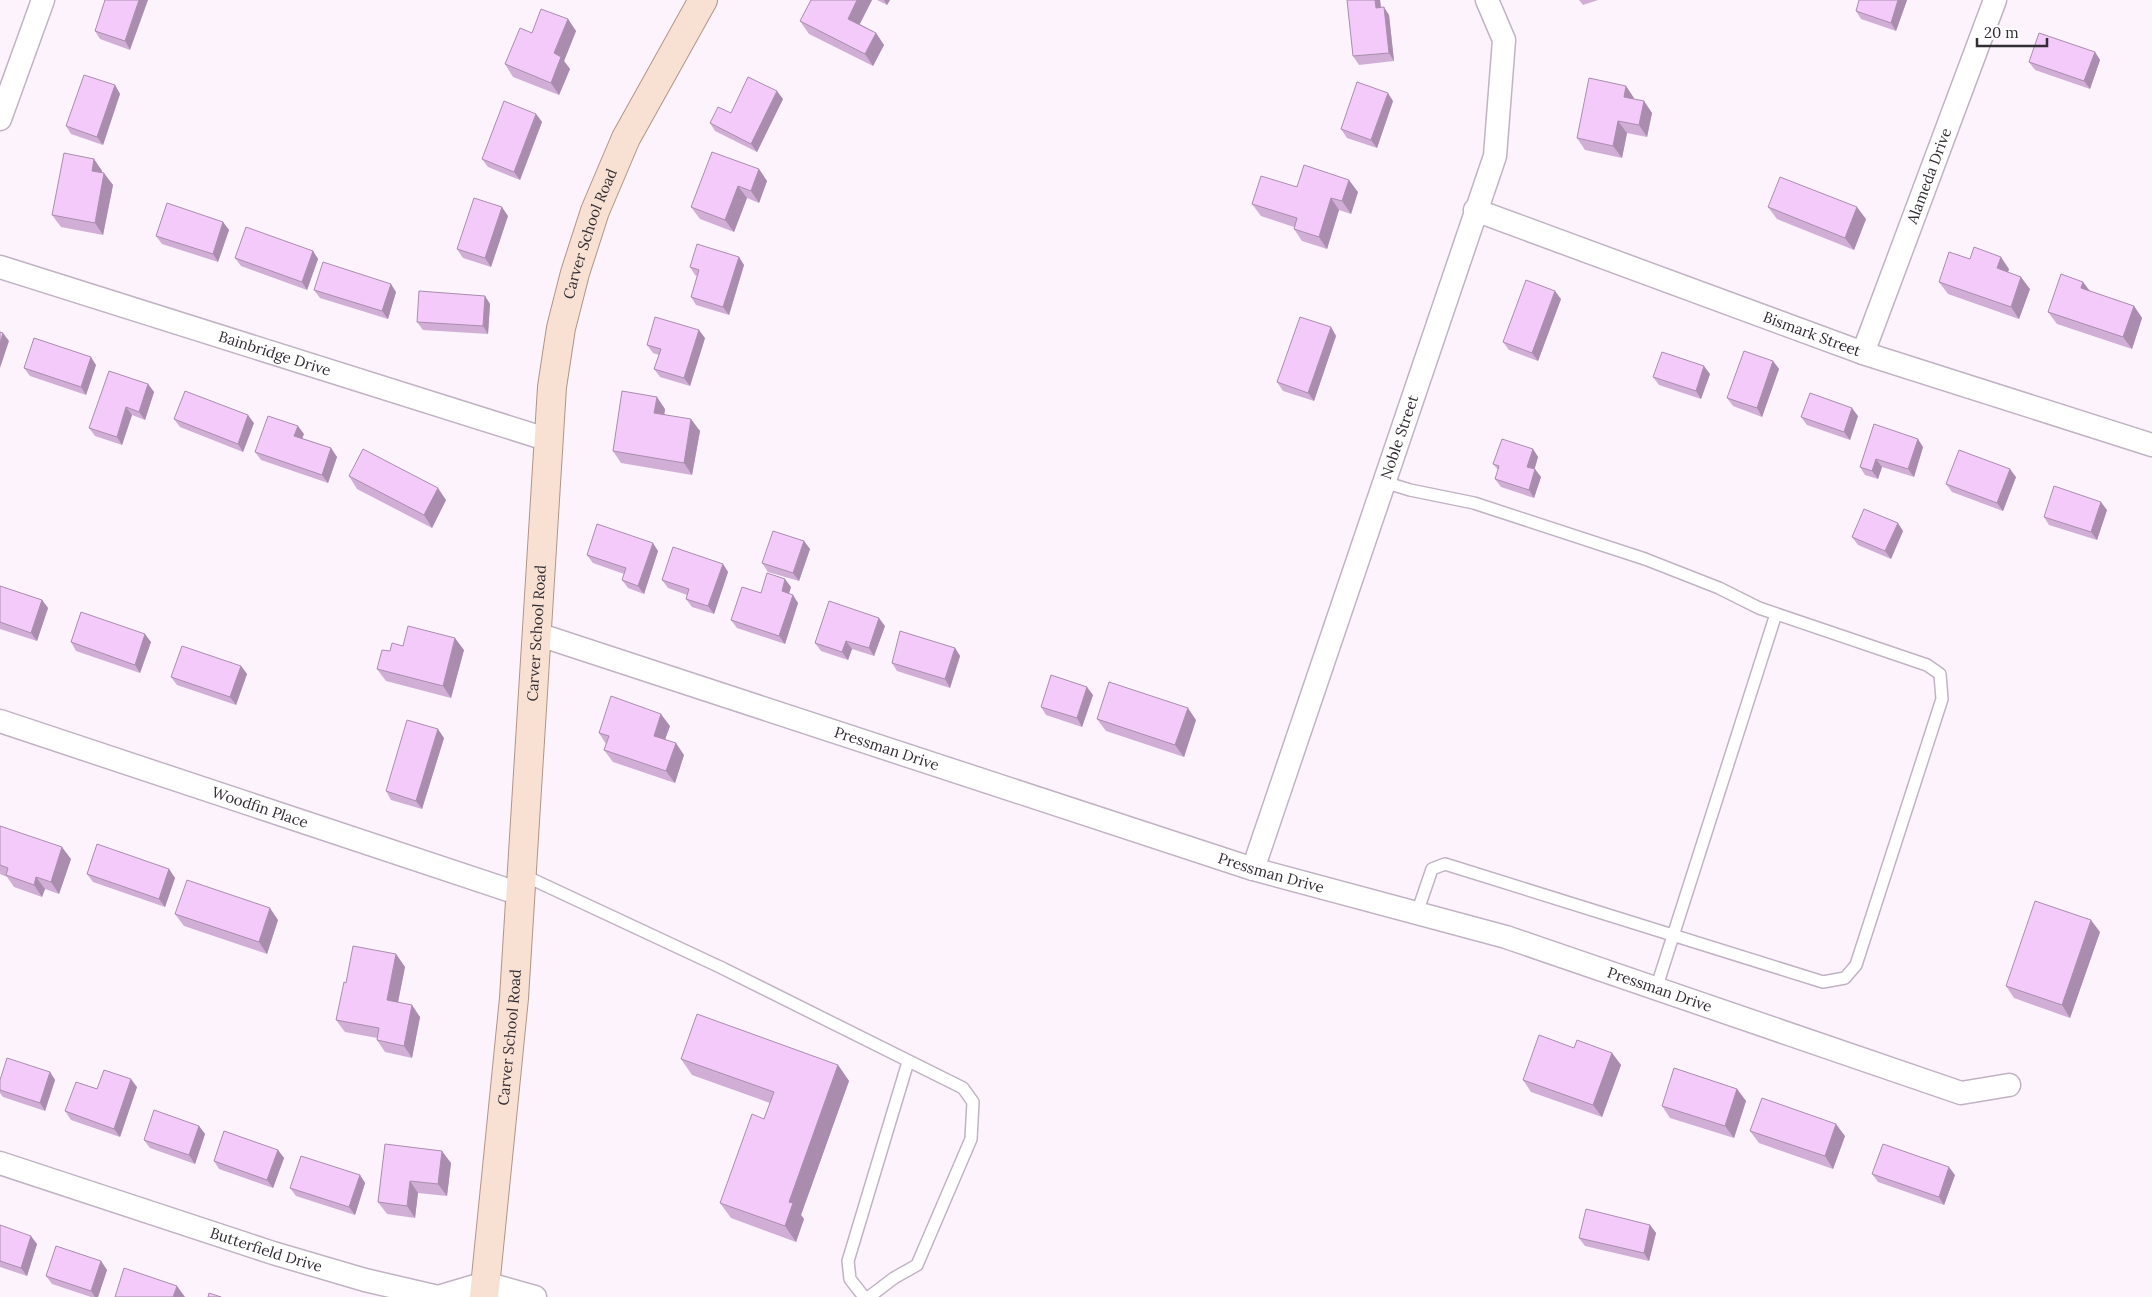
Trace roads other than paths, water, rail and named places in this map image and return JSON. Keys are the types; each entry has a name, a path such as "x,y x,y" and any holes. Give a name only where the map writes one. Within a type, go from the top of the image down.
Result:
{"main road":[{"name":"Carver School Road","path":"485,1290 514,998 552,387 561,328 575,273 595,211 626,138 702,0"}],"street":[{"path":"0,119 43,0"},
{"name":"Noble Street","path":"1253,869 1475,210 1495,156 1504,40 1487,0"},
{"name":"Alameda Drive","path":"1863,353 1995,0"},
{"name":"Bismark Street","path":"1475,210 1863,353 2152,445"},
{"name":"Bainbridge Drive","path":"0,267 549,440"},
{"name":"Pressman Drive","path":"538,634 1253,869 1506,937 1961,1093 2009,1085"},
{"name":"Woodfin Place","path":"0,722 520,884"},
{"name":"Butterfield Drive","path":"0,1163 273,1253 365,1280 438,1297 485,1290"},
{"path":"485,1290 535,1297"}],"lane":[{"path":"1384,482 1410,490 1474,503 1645,559 1719,588 1776,614 1927,665 1940,674 1942,699 1856,965 1845,978 1822,982 1445,864 1432,869 1417,913"},
{"path":"1656,989 1776,614"},
{"path":"520,884 720,967 963,1088 973,1102 971,1139 917,1265 894,1278 868,1297"},
{"path":"864,1297 850,1279 848,1261 908,1062"}]}
